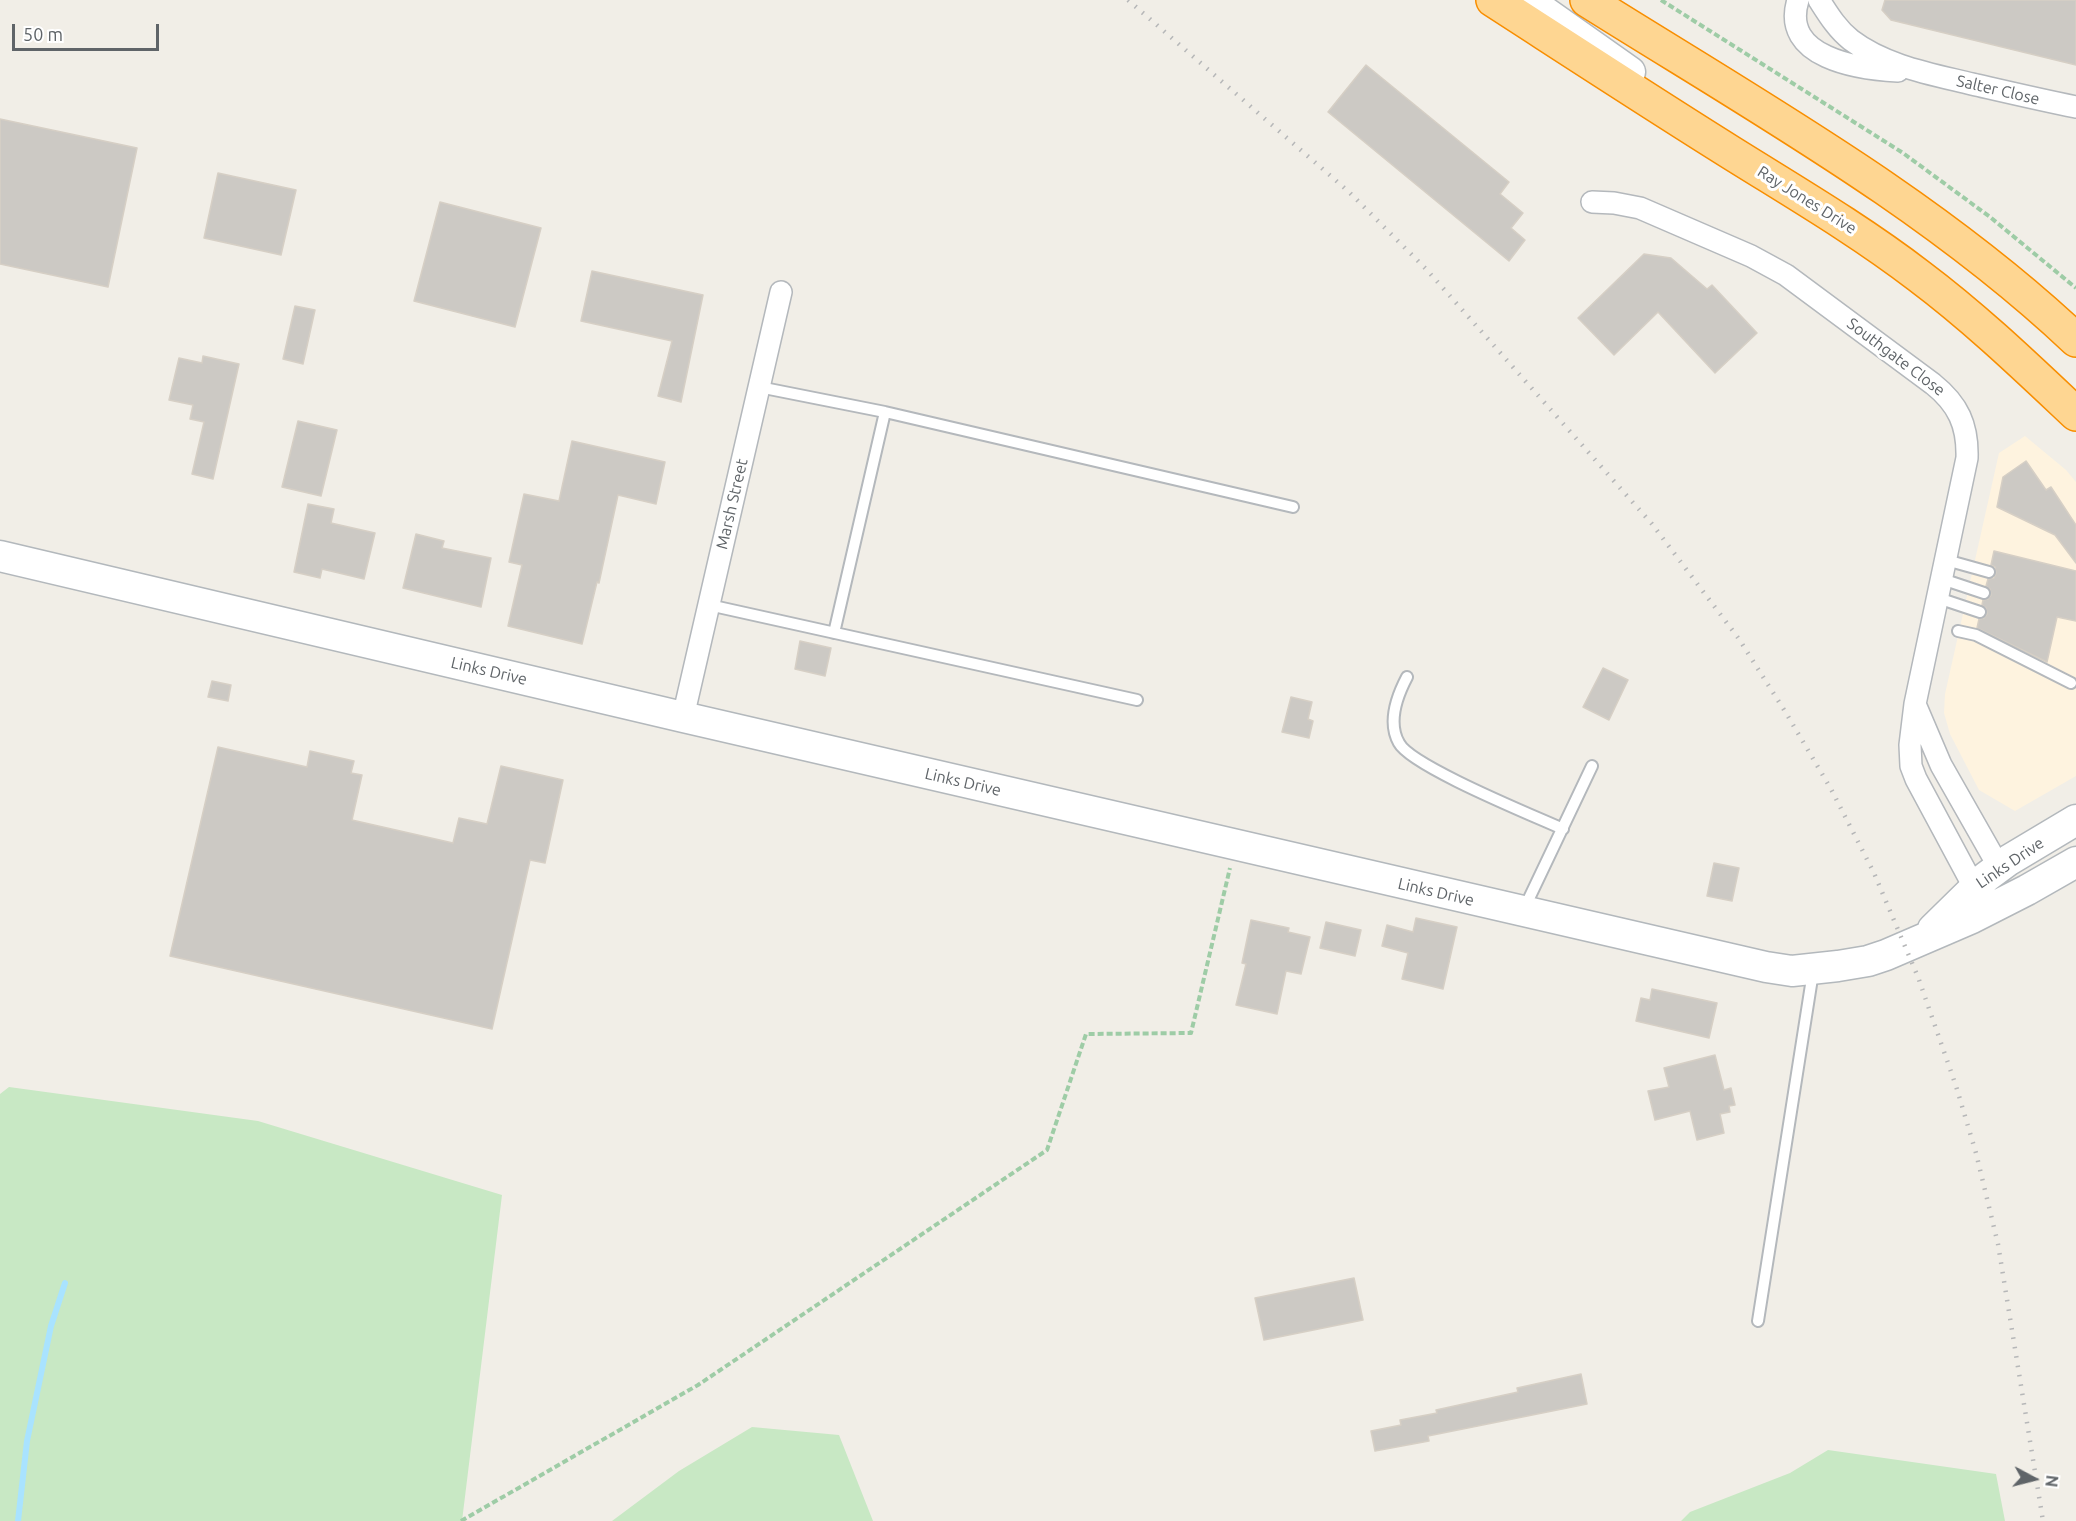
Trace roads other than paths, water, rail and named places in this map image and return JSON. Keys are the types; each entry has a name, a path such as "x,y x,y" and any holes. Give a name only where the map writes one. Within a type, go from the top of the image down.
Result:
{"highway":[{"path":"1493,0 1728,151"},
{"path":"1587,0 1896,196 1991,267 2076,340"},
{"name":"Ray Jones Drive","path":"1728,151 1827,212 1920,276 2003,345 2076,414"}],"street":[{"name":"Ray Jones Drive","path":"1528,0 1623,67 1728,151"},
{"name":"Salter Close","path":"1798,0 1795,14 1796,25 1806,43 1816,51 1833,60 1860,67 1920,72"},
{"name":"Salter Close","path":"1819,0 1839,28 1855,43 1872,53 1920,72 2076,108"},
{"name":"Southgate Close","path":"1592,202 1640,208 1751,256 1786,275 1947,395 1961,418 1967,445 1963,479 1915,704 1910,745 1914,773 1974,887"},
{"name":"Marsh Street","path":"683,717 781,292"},
{"name":"Links Drive","path":"0,556 1742,963 1792,971 1868,961 1896,951 2005,901 2076,862"},
{"path":"1915,704 1941,765 2000,867 2005,901"},
{"name":"Links Drive","path":"1924,937 1974,887 2000,867 2076,820"},
{"path":"1974,887 2005,901"}],"lane":[{"path":"759,387 885,412 1293,507"},
{"path":"834,633 885,412"},
{"path":"1942,579 1989,572"},
{"path":"1942,579 1984,593"},
{"path":"1942,579 1980,612"},
{"path":"709,605 1137,700"},
{"path":"1958,631 1976,635 2072,683"},
{"path":"1407,676 1394,716 1393,729 1400,745 1423,764 1563,829"},
{"path":"1523,912 1592,766"},
{"path":"1758,1321 1814,969"}],"waterway":[{"path":"18,1521 27,1441 51,1326 65,1283"}],"railway":[{"path":"1128,0 1348,191 1426,269 1652,524 1739,639 1786,713 1831,789 1874,873 1918,977 1956,1086 1976,1153 1998,1244 2043,1521"}]}
